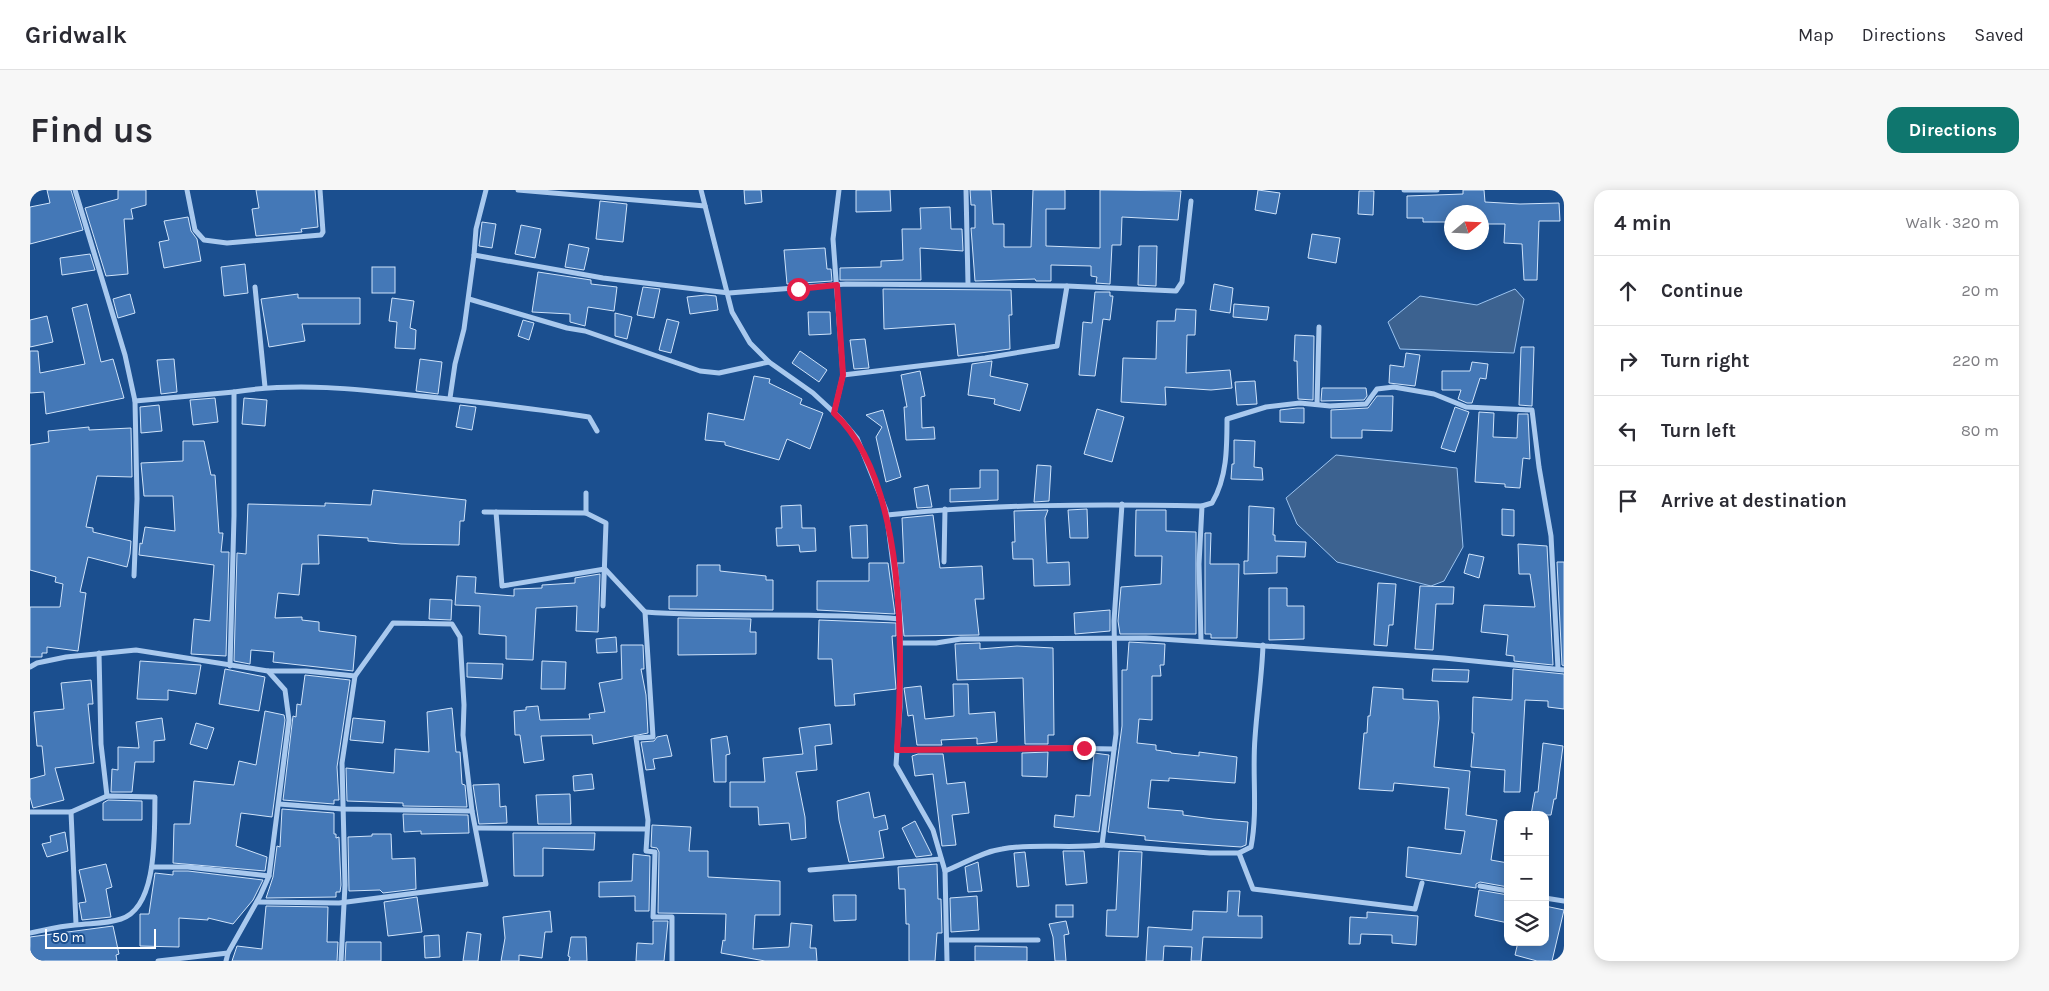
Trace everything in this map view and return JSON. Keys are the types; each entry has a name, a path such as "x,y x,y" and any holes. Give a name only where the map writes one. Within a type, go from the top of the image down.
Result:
{"street":[{"path":"75,190 124,355 135,401 137,499 134,576"},
{"path":"187,190 195,230 204,240 227,242 321,235 320,190"},
{"path":"450,398 469,299 476,229 486,190"},
{"path":"518,190 705,206"},
{"path":"701,190 716,253 729,293 732,312 750,343 769,362 813,393 857,438 887,515 900,619 896,765 933,830 942,859 945,871 948,940 946,961"},
{"path":"834,413 843,375 833,239 839,190"},
{"path":"966,190 968,284"},
{"path":"1404,190 1437,190"},
{"path":"474,255 603,278 729,293 837,285 968,284 1176,291 1182,282 1191,201"},
{"path":"843,375 985,358 1057,346 1067,286"},
{"path":"255,287 265,387"},
{"path":"469,299 567,328 585,330 700,370 720,373 769,362"},
{"path":"1317,404 1319,327"},
{"path":"135,401 234,392 265,387 328,387 450,398 589,417 596,431"},
{"path":"887,515 945,509 1122,504 1202,506 1212,503 1219,492 1226,453 1227,420 1266,407 1300,403 1366,404 1377,389 1394,387 1434,394 1466,408 1532,410 1539,467 1551,536 1558,670"},
{"path":"230,666 234,516 234,392"},
{"path":"586,493 586,513"},
{"path":"1102,844 1116,734 1115,584 1122,504"},
{"path":"1201,641 1199,564 1202,506"},
{"path":"944,562 945,509"},
{"path":"484,512 586,513 606,523 603,606"},
{"path":"496,512 502,586 605,569"},
{"path":"605,569 645,612 653,737 636,738 648,820 646,851 655,852 653,916 672,917 672,961"},
{"path":"645,612 718,617 823,614 900,619"},
{"path":"257,902 345,902 486,884 472,811 463,735 464,705 460,637 452,624 393,623 355,676 342,763 345,902 341,961"},
{"path":"900,643 936,643 961,639 1114,638 1201,641 1444,658 1564,670"},
{"path":"945,871 964,864 983,853 1002,849 1102,844 1210,853 1239,853 1251,847 1254,831 1255,737 1262,674 1263,645"},
{"path":"30,667 37,663 66,657 136,650 268,671 306,671 355,676"},
{"path":"99,653 101,744 107,796"},
{"path":"226,961 228,953 257,902 269,876 290,720 285,690 268,671"},
{"path":"897,750 1114,749"},
{"path":"30,812 71,812 107,796 155,797 153,866 137,908 123,919 101,924 76,924 30,933"},
{"path":"279,804 342,809 472,811"},
{"path":"71,812 76,924"},
{"path":"476,828 646,829"},
{"path":"1239,853 1253,889 1415,909 1422,883"},
{"path":"810,870 942,859"},
{"path":"153,866 188,867 269,876"},
{"path":"1480,886 1504,890"},
{"path":"1549,899 1564,901"},
{"path":"948,940 1038,940"},
{"path":"158,961 228,953"},
{"path":"1563,961 1564,955"}],"water":[{"path":"1515,289 1524,299 1514,353 1400,349 1388,322 1420,296 1477,305"},
{"path":"1336,455 1457,468 1463,547 1444,581 1431,586 1337,562 1297,524 1286,498"}],"building":[{"path":"47,190 71,190 83,230 30,244 30,207 50,203"},
{"path":"118,190 146,190 146,205 131,209 133,219 124,219 128,274 106,276 85,208 118,199"},
{"path":"256,190 315,190 318,227 301,229 302,232 256,236 252,209 259,208"},
{"path":"744,190 761,190 762,202 745,204"},
{"path":"856,190 890,190 891,211 856,212"},
{"path":"970,190 991,190 993,224 1004,224 1004,247 1031,247 1033,190 1065,190 1065,209 1046,209 1046,246 1100,248 1100,190 1181,191 1178,220 1122,217 1121,245 1112,245 1110,284 1096,283 1097,277 1091,276 1091,266 1051,265 1051,281 1036,281 1035,279 975,281 971,228 975,228 975,205 971,205"},
{"path":"1258,190 1280,193 1276,214 1255,210"},
{"path":"1463,190 1484,190 1485,202 1520,204 1559,203 1560,221 1539,221 1537,280 1524,280 1522,244 1504,243 1505,224 1489,224 1489,205 1444,205 1444,222 1423,222 1423,218 1407,218 1407,196 1463,194"},
{"path":"1359,191 1374,191 1373,215 1358,214"},
{"path":"600,201 627,204 623,242 596,239"},
{"path":"950,207 951,229 962,229 963,251 920,248 921,280 840,280 840,268 881,267 881,261 903,260 902,229 921,229 920,208"},
{"path":"188,217 191,231 197,239 201,261 164,268 159,242 169,240 164,221"},
{"path":"482,222 496,224 492,248 479,246"},
{"path":"521,225 541,229 535,258 515,254"},
{"path":"1312,234 1340,238 1336,263 1308,258"},
{"path":"569,244 589,248 584,270 565,267"},
{"path":"1139,246 1157,246 1156,286 1138,285"},
{"path":"825,248 827,269 831,269 832,281 787,284 784,250"},
{"path":"90,254 95,270 62,275 60,258"},
{"path":"245,264 248,293 224,296 221,267"},
{"path":"372,267 395,267 395,293 372,293"},
{"path":"538,272 591,280 591,284 617,287 614,311 588,307 585,326 570,322 570,314 532,312"},
{"path":"1214,284 1233,288 1230,313 1210,310"},
{"path":"643,287 660,289 654,318 637,315"},
{"path":"883,289 1011,290 1012,315 1009,315 1010,349 958,356 955,324 884,329"},
{"path":"1095,292 1110,292 1110,296 1113,296 1110,320 1103,319 1095,376 1079,375 1083,322 1092,323"},
{"path":"130,294 135,313 118,318 113,299"},
{"path":"298,294 298,298 360,298 360,324 302,324 305,341 269,347 261,299"},
{"path":"716,296 718,310 690,314 687,297"},
{"path":"392,298 414,301 410,328 416,330 415,349 395,348 397,322 389,321"},
{"path":"87,304 101,362 113,359 124,398 46,414 44,392 30,393 30,351 38,351 40,373 85,364 72,308"},
{"path":"1234,304 1269,307 1267,320 1233,317"},
{"path":"1176,309 1196,310 1195,335 1187,335 1186,373 1230,370 1232,388 1211,390 1165,387 1166,405 1121,402 1123,358 1156,359 1157,321 1175,321"},
{"path":"808,312 830,312 831,334 809,335"},
{"path":"615,313 632,317 627,339 615,336"},
{"path":"47,316 53,342 30,347 30,320"},
{"path":"667,319 679,322 671,353 659,350"},
{"path":"523,320 534,323 529,340 518,336"},
{"path":"1295,335 1314,336 1313,400 1298,399 1297,361 1294,361"},
{"path":"865,339 869,368 854,369 850,340"},
{"path":"1521,347 1534,347 1532,406 1519,405"},
{"path":"800,351 827,370 819,382 792,363"},
{"path":"1406,353 1420,355 1415,386 1389,383 1390,365 1404,367"},
{"path":"174,359 177,392 161,394 157,360"},
{"path":"420,359 442,362 438,394 416,391"},
{"path":"992,361 990,376 1028,384 1020,411 994,404 995,399 968,395 972,364"},
{"path":"1472,362 1488,364 1486,379 1480,378 1472,403 1467,403 1458,399 1461,390 1442,390 1442,371 1470,371"},
{"path":"920,371 925,396 921,397 922,428 934,427 935,439 906,440 904,407 907,407 901,375"},
{"path":"754,376 770,379 769,383 802,399 800,404 823,413 810,449 787,439 779,460 725,445 725,442 705,440 708,413 744,420"},
{"path":"1255,381 1257,404 1237,405 1235,382"},
{"path":"1322,388 1366,388 1367,396 1364,400 1321,401"},
{"path":"1377,396 1393,396 1392,431 1362,430 1362,438 1331,438 1331,410 1368,408"},
{"path":"215,398 218,422 193,425 190,400"},
{"path":"244,398 267,400 265,426 242,424"},
{"path":"159,405 162,431 141,433 140,407"},
{"path":"460,405 476,407 472,430 456,427"},
{"path":"1455,407 1469,412 1455,452 1441,448"},
{"path":"1304,408 1304,423 1280,422 1280,410"},
{"path":"1097,409 1124,417 1112,462 1084,454"},
{"path":"883,410 901,477 886,482 876,437 882,427 866,415"},
{"path":"1479,412 1494,413 1493,437 1517,438 1518,414 1528,414 1530,459 1523,458 1520,488 1505,487 1505,484 1475,482"},
{"path":"89,427 89,430 131,428 132,477 97,476 86,527 93,528 93,532 131,541 127,567 88,557 80,592 86,593 78,651 47,647 47,653 42,653 42,657 30,657 30,607 60,607 63,584 55,582 56,577 30,570 30,445 49,442 48,431"},
{"path":"1234,440 1255,441 1254,467 1262,468 1263,480 1231,479 1232,464 1234,464"},
{"path":"183,441 204,441 211,475 215,475 219,533 223,533 221,552 229,552 226,656 191,654 194,619 210,621 214,565 139,555 140,543 142,544 145,527 175,531 173,496 144,496 141,463 183,461"},
{"path":"1037,465 1051,466 1049,501 1034,502"},
{"path":"980,470 998,470 998,500 950,502 950,489 980,488"},
{"path":"928,485 932,507 917,508 914,488"},
{"path":"373,490 466,500 464,521 460,521 459,545 401,544 368,541 368,538 318,535 319,564 302,564 299,595 278,593 275,618 302,617 302,620 319,622 319,631 356,636 353,671 273,662 274,652 251,650 250,664 234,661 237,553 246,554 248,504 325,506 325,503 371,505"},
{"path":"801,505 802,528 815,528 816,551 800,552 799,545 777,546 776,528 782,528 781,506"},
{"path":"1249,506 1274,508 1273,535 1275,535 1275,541 1306,542 1305,557 1277,556 1277,573 1244,574 1244,561 1248,561"},
{"path":"1087,509 1088,538 1070,538 1068,510"},
{"path":"1502,509 1514,510 1514,536 1502,535"},
{"path":"1048,510 1045,518 1047,563 1069,562 1070,585 1034,586 1033,559 1013,559 1012,542 1015,542 1014,511"},
{"path":"1136,510 1166,510 1166,531 1196,532 1196,634 1120,634 1118,621 1121,587 1161,584 1162,556 1135,556"},
{"path":"933,515 940,568 982,566 984,599 975,599 979,635 904,636 897,563 904,563 902,518"},
{"path":"867,525 868,558 852,558 850,526"},
{"path":"1205,533 1211,533 1210,564 1239,564 1237,638 1211,638 1211,634 1205,634"},
{"path":"1518,544 1547,546 1553,665 1514,661 1514,656 1506,655 1508,635 1481,632 1484,605 1535,607 1530,574 1519,574"},
{"path":"1469,554 1484,557 1479,578 1464,573"},
{"path":"1557,562 1564,562 1564,666 1562,665"},
{"path":"869,563 888,563 895,614 817,610 817,581 869,581"},
{"path":"697,565 720,565 720,571 766,576 766,580 773,580 773,610 669,609 669,596 697,596"},
{"path":"600,574 598,632 576,631 577,606 536,608 533,660 506,659 506,636 479,634 480,606 455,605 457,576 476,577 475,593 514,596 514,589 542,588 542,585 575,583 575,578"},
{"path":"1378,583 1396,584 1393,625 1389,625 1387,646 1374,645"},
{"path":"1420,586 1454,587 1453,604 1436,604 1433,650 1415,649"},
{"path":"1269,588 1287,588 1287,606 1304,606 1304,639 1269,640"},
{"path":"430,599 452,600 451,620 429,619"},
{"path":"1110,610 1110,631 1075,634 1074,613"},
{"path":"678,618 751,619 750,632 756,632 756,654 678,655"},
{"path":"819,620 896,623 896,636 892,636 896,689 854,694 855,705 835,706 832,659 818,659"},
{"path":"616,637 617,652 597,653 596,639"},
{"path":"1129,642 1165,644 1164,665 1160,665 1161,676 1152,676 1152,720 1139,719 1137,743 1156,745 1156,750 1171,753 1199,756 1199,752 1237,757 1235,783 1169,778 1169,781 1151,780 1148,808 1183,811 1183,815 1248,822 1246,845 1241,847 1145,840 1145,836 1108,832 1122,726 1122,670 1127,670"},
{"path":"980,643 980,649 1017,646 1053,648 1054,735 1048,735 1048,744 1025,744 1023,678 957,680 955,644"},
{"path":"621,645 643,645 644,669 641,669 646,695 648,733 593,744 592,735 541,736 544,760 524,763 520,735 515,735 514,711 538,706 540,720 590,719 589,714 605,712 599,683 622,679"},
{"path":"140,661 201,665 196,694 168,690 168,700 137,699"},
{"path":"542,661 566,662 565,689 541,689"},
{"path":"467,663 503,664 502,679 467,677"},
{"path":"225,669 265,677 259,711 219,704"},
{"path":"1433,669 1469,670 1468,682 1432,681"},
{"path":"1513,669 1564,674 1564,709 1548,707 1548,701 1525,700 1520,792 1504,792 1505,770 1471,767 1474,733 1472,733 1473,697 1512,700"},
{"path":"305,675 350,680 337,767 339,800 334,800 334,804 283,800 293,716 296,717 297,704 301,705"},
{"path":"91,680 93,704 88,704 94,763 55,768 64,800 33,808 30,797 30,779 45,775 42,746 37,746 34,712 64,709 61,683"},
{"path":"953,684 968,684 969,714 995,712 997,742 977,744 977,738 941,740 942,745 917,745 913,715 908,716 904,688 921,686 925,719 954,716"},
{"path":"1373,687 1403,689 1403,699 1438,701 1439,718 1434,767 1470,771 1466,815 1497,820 1491,860 1504,862 1504,886 1480,882 1476,884 1476,888 1406,877 1408,847 1461,854 1465,831 1445,829 1449,788 1394,783 1393,791 1359,789 1364,733 1367,733 1368,716 1370,716"},
{"path":"452,708 456,752 460,752 462,784 465,785 467,807 403,806 403,803 347,801 346,768 394,773 395,749 429,752 427,712"},
{"path":"265,711 284,715 285,720 272,817 241,813 236,846 267,857 265,871 173,863 174,824 190,824 194,781 234,785 239,761 256,765"},
{"path":"162,718 165,740 154,741 154,762 135,762 132,792 111,792 112,769 118,770 118,747 139,748 136,722"},
{"path":"353,718 385,721 383,743 350,740"},
{"path":"196,723 214,728 207,749 190,744"},
{"path":"830,724 832,744 815,746 817,770 796,772 805,817 806,838 791,840 789,823 759,825 758,807 730,807 730,782 765,782 763,758 803,754 799,728"},
{"path":"667,735 672,756 653,759 655,769 646,770 641,742 654,741 657,737"},
{"path":"727,736 730,754 726,755 726,782 714,782 711,739"},
{"path":"1543,743 1563,746 1556,799 1554,799 1551,815 1549,815 1549,811 1532,811 1535,792 1538,792"},
{"path":"1048,752 1047,777 1022,776 1022,753"},
{"path":"1094,753 1109,755 1099,832 1054,827 1055,815 1074,817 1076,795 1090,796"},
{"path":"918,754 943,754 947,784 965,782 969,813 952,815 956,845 942,846 933,774 915,776 912,756"},
{"path":"592,774 594,789 574,791 573,776"},
{"path":"499,784 500,807 506,806 507,823 479,824 473,785"},
{"path":"869,792 874,818 885,815 888,829 879,831 884,858 849,862 839,820 837,801"},
{"path":"570,794 571,824 538,824 536,795"},
{"path":"108,800 142,801 142,820 103,820 103,803"},
{"path":"282,809 334,813 334,834 336,834 336,838 339,837 341,885 340,892 336,892 336,897 266,898 273,877 277,846 280,847"},
{"path":"403,814 468,815 469,833 421,834 421,831 404,832"},
{"path":"915,821 932,855 916,857 902,828"},
{"path":"652,825 691,827 689,851 708,851 708,877 780,881 780,915 755,915 753,949 789,947 791,923 812,925 810,948 816,948 817,961 765,961 721,953 723,940 725,941 726,914 658,913 659,852 657,848 651,847"},
{"path":"65,832 68,851 47,857 42,844 51,842 50,836"},
{"path":"513,833 595,833 594,850 543,848 543,876 514,876"},
{"path":"372,834 391,834 392,859 415,858 416,889 383,893 380,890 349,891 348,837 372,836"},
{"path":"1063,851 1084,851 1087,883 1066,885"},
{"path":"1119,851 1142,852 1138,937 1106,936 1107,910 1116,910"},
{"path":"1025,852 1029,886 1017,887 1014,853"},
{"path":"633,854 650,856 649,911 635,911 635,896 599,897 599,882 632,881"},
{"path":"978,862 982,891 968,892 965,867"},
{"path":"106,864 112,887 106,889 111,917 82,920 79,903 86,902 79,870"},
{"path":"937,864 938,899 941,899 942,933 937,933 935,961 909,961 909,924 906,924 905,889 899,889 898,867"},
{"path":"173,871 263,880 253,900 233,924 208,918 208,920 179,918 179,947 140,946 140,914 149,914 155,873 173,875"},
{"path":"1479,890 1504,894 1504,922 1475,916"},
{"path":"1228,891 1240,891 1238,916 1262,916 1262,938 1203,937 1201,961 1191,961 1192,947 1164,946 1163,961 1146,961 1148,927 1192,930 1193,911 1227,912"},
{"path":"833,895 856,895 856,920 834,921"},
{"path":"977,896 979,930 951,932 950,898"},
{"path":"417,897 422,932 388,936 384,902"},
{"path":"1056,905 1073,905 1073,917 1056,917"},
{"path":"266,906 328,907 327,942 338,942 337,961 232,961 237,946 262,949"},
{"path":"1549,907 1564,910 1552,961 1537,961 1515,955 1517,946 1549,946"},
{"path":"550,911 552,932 545,932 542,958 519,955 519,961 501,961 505,938 503,917"},
{"path":"1367,912 1418,916 1416,945 1392,943 1392,935 1361,934 1360,944 1349,944 1350,917 1367,918"},
{"path":"653,921 668,921 664,961 636,961 637,943 653,944"},
{"path":"1066,921 1069,934 1064,935 1066,961 1055,961 1053,937 1049,924"},
{"path":"113,926 119,954 116,955 117,961 30,961 30,937"},
{"path":"467,932 481,934 478,961 463,961"},
{"path":"439,935 440,957 425,958 424,936"},
{"path":"571,937 586,937 587,961 569,961"},
{"path":"346,942 381,942 381,961 345,961"},
{"path":"975,946 1027,947 1027,961 975,961"}],"route":[{"path":"798,289 837,285 843,375 834,413 857,438 886,510 895,566 900,619 900,707 897,750 1084,748"}]}
